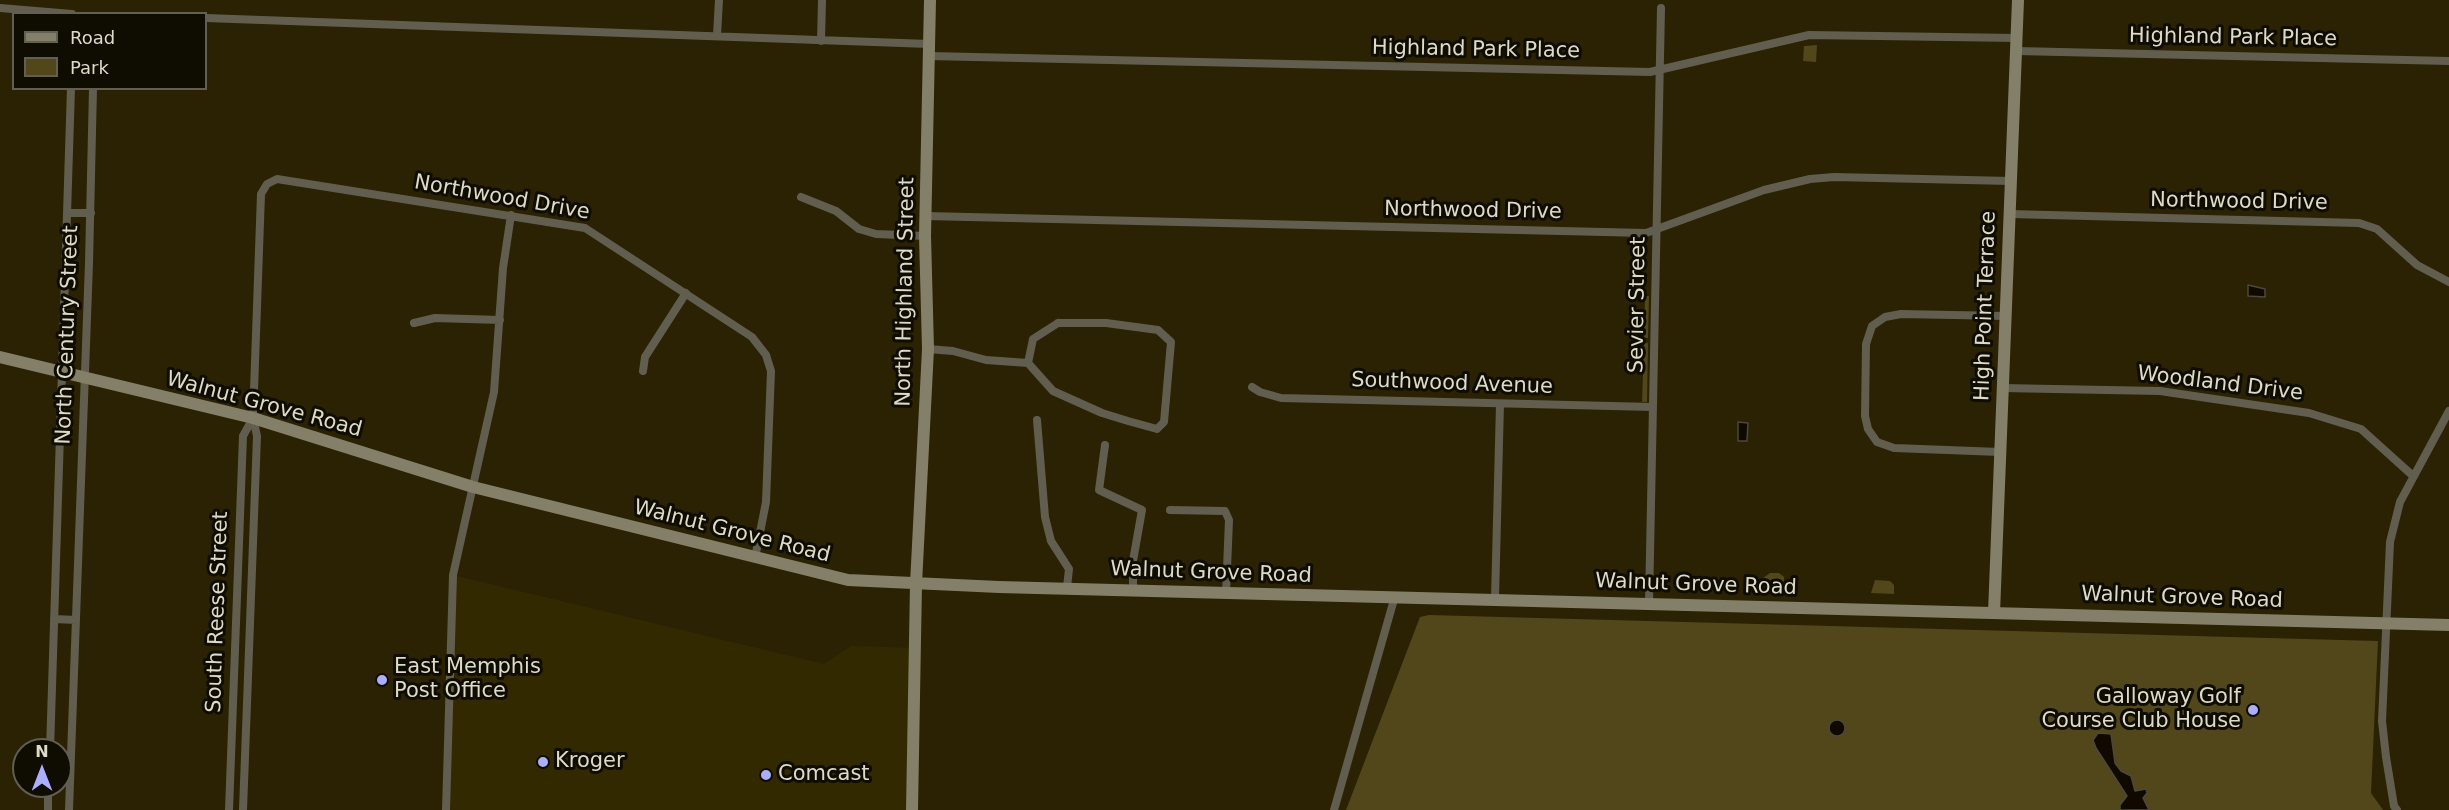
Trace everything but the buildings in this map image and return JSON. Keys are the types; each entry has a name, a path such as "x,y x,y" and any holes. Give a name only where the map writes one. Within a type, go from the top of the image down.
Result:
{"main road":[{"name":"North Highland Street","path":"912,810 916,584 928,348 925,236 930,0"},
{"name":"High Point Terrace","path":"1994,613 2018,0"},
{"name":"Walnut Grove Road","path":"0,357 253,418 473,487 848,580 1226,593 1495,598 2449,625"}],"street":[{"path":"717,35 719,0"},
{"path":"821,40 822,0"},
{"path":"0,8 48,12"},
{"name":"Sevier Street","path":"1649,603 1661,8"},
{"name":"Highland Park Place","path":"207,18 717,35 821,40 929,50 1661,71 1718,55 1809,35 2449,61"},
{"name":"North Century Street","path":"50,738 71,90"},
{"name":"North Century Street","path":"69,810 91,213 93,90"},
{"name":"Northwood Drive","path":"926,216 1647,233 1764,190 1810,179 1834,177 2011,181"},
{"name":"Northwood Drive","path":"253,418 261,194 267,184 277,179 585,228 752,338 766,355 771,371 766,502 755,558"},
{"path":"801,197 836,211 859,229 876,234 925,236"},
{"path":"68,213 91,213"},
{"name":"Northwood Drive","path":"2010,214 2359,223 2377,229 2417,265 2449,282"},
{"path":"446,810 453,575 494,392 503,268 511,215"},
{"path":"642,371 645,357 686,293"},
{"path":"2000,452 1894,448 1885,446 1871,436 1865,416 1866,344 1869,332 1878,320 1901,314 2005,316"},
{"path":"414,323 435,318 500,320"},
{"path":"928,348 953,351 986,360 1028,363 1053,391 1072,401 1157,429 1164,422 1171,342 1158,330 1106,323 1058,323 1033,339 1028,363"},
{"name":"Southwood Avenue","path":"1252,387 1260,392 1281,398 1653,407"},
{"name":"Woodland Drive","path":"2002,388 2160,391 2309,413 2361,429 2412,476"},
{"path":"1495,598 1500,404"},
{"path":"2397,810 2394,806 2387,767 2382,721 2392,529 2400,502 2412,476 2449,411"},
{"name":"South Reese Street","path":"229,810 243,436 253,418"},
{"name":"South Reese Street","path":"243,810 257,436 253,418"},
{"path":"1037,420 1045,517 1052,542 1069,569 1067,587"},
{"path":"1105,445 1099,490 1142,510 1133,561 1133,590"},
{"path":"1170,510 1225,511 1229,520 1226,593"},
{"path":"237,589 251,589"},
{"path":"1334,810 1395,596"},
{"path":"54,619 76,620"}],"shaded area":[{"path":"2248,285 2265,289 2265,297 2248,296"},
{"path":"1738,422 1748,423 1747,441 1738,441"},
{"path":"453,575 824,664 851,646 915,648 912,810 446,810"},
{"path":"1834,720 1840,720 1845,728 1843,734 1834,736 1829,731 1829,725"},
{"path":"2098,733 2111,734 2115,763 2121,771 2131,776 2135,791 2146,789 2147,793 2143,798 2149,810 2120,810 2120,805 2127,796 2096,748 2093,740"}],"green space":[{"path":"1817,45 1816,62 1803,61 1804,46"},
{"path":"1645,296 1649,296 1648,338 1644,338"},
{"path":"1644,343 1648,343 1647,402 1642,402"},
{"path":"1770,573 1779,573 1784,577 1784,591 1759,590 1763,578"},
{"path":"1875,580 1890,581 1894,585 1894,594 1871,593"},
{"path":"1429,615 2378,641 2371,793 2383,810 1346,810 1420,617"}],"place":[{"name":"East Memphis Post Office","path":"382,680"},
{"name":"Galloway Golf Course Club House","path":"2253,710"},
{"name":"Kroger","path":"543,762"},
{"name":"Comcast","path":"766,775"}]}
